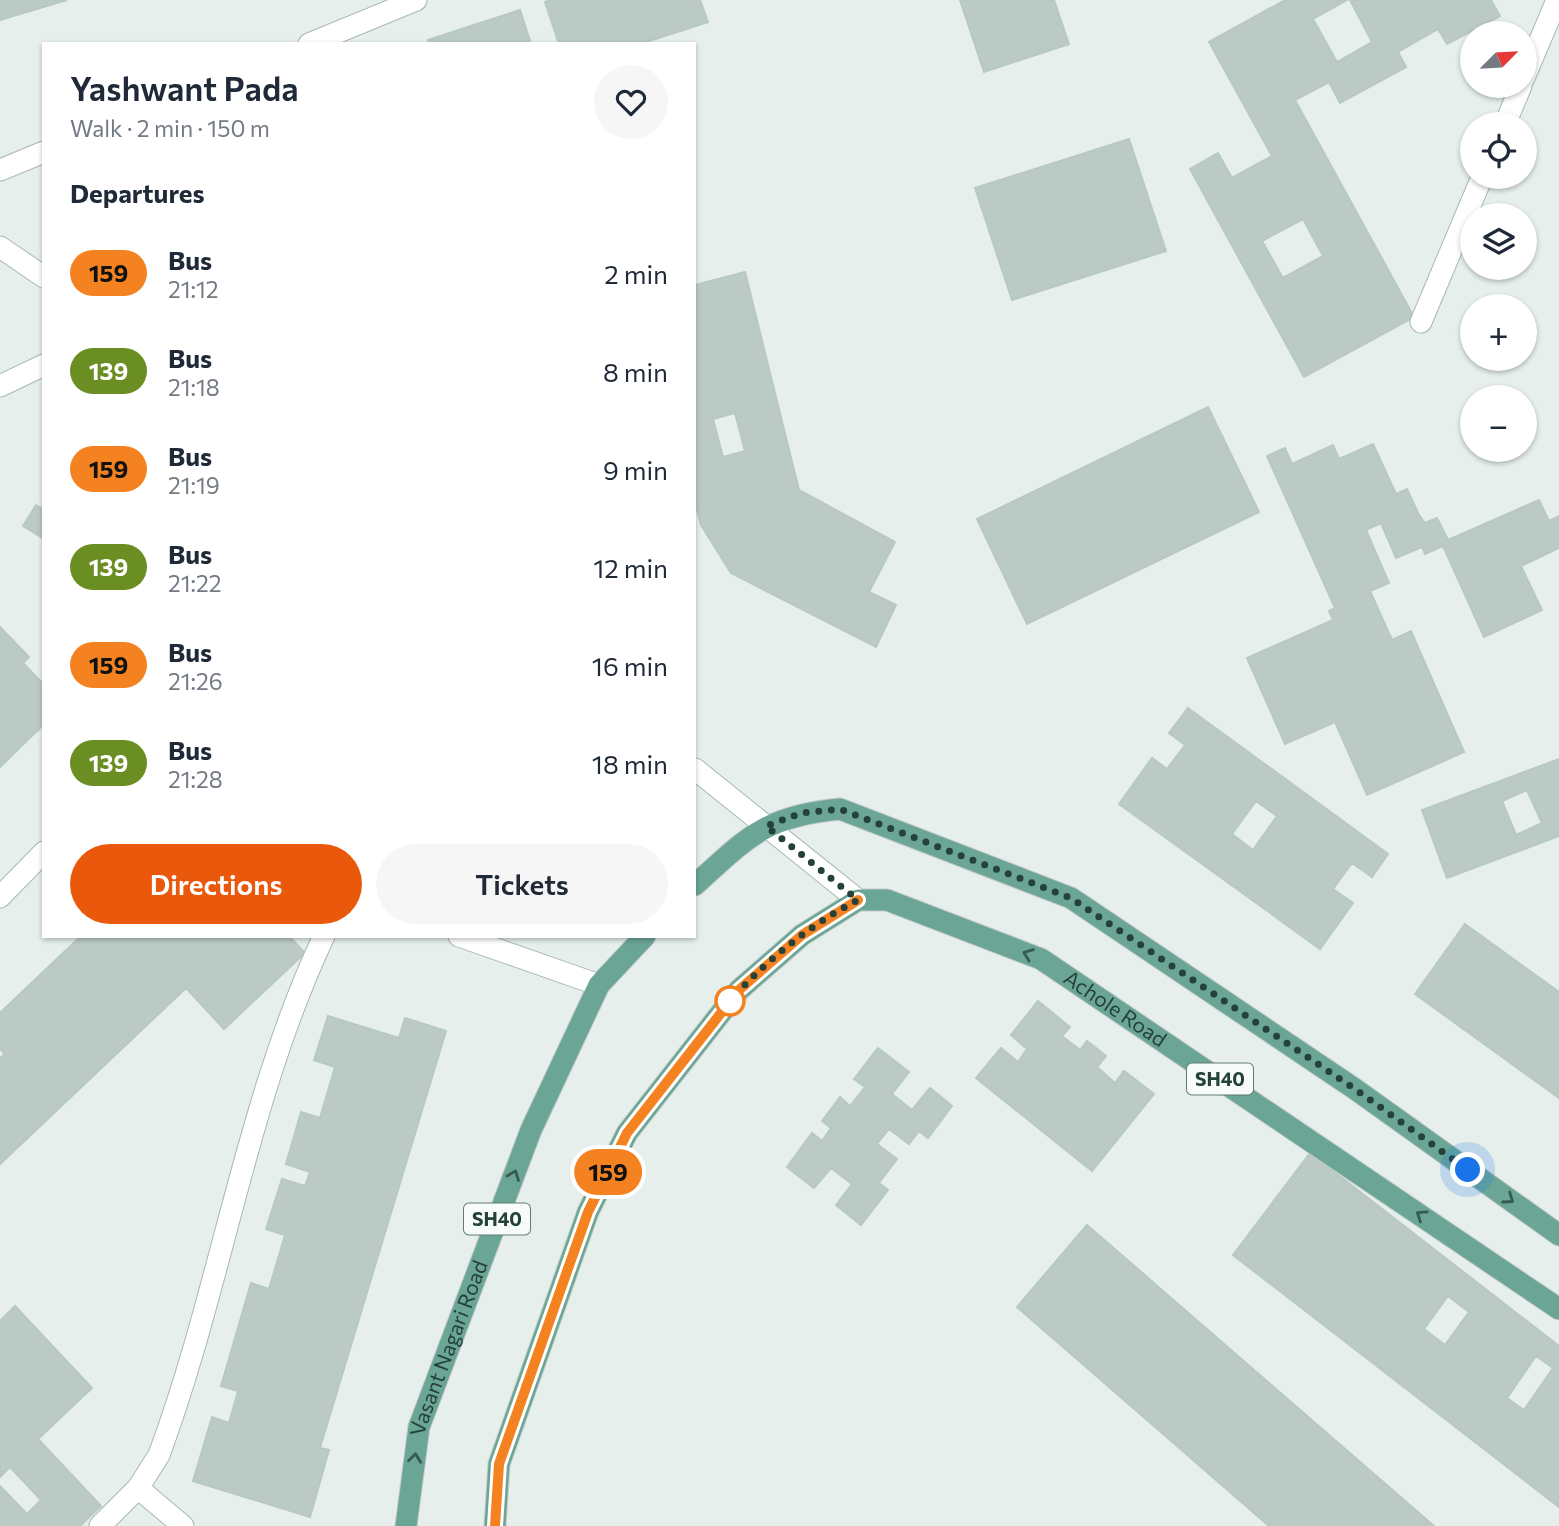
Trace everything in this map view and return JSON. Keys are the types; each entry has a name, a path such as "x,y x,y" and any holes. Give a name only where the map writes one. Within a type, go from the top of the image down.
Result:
{"main road":[{"path":"696,884 766,826 802,813 840,809 1071,898 1355,1089 1559,1235"},
{"path":"495,1526 499,1464 588,1212 627,1133 739,990 802,935 858,900"},
{"name":"Achole Road","path":"858,900 887,900 1041,959 1559,1309"},
{"name":"Vasant Nagari Road","path":"406,1526 419,1427 531,1130 599,985 643,938"}],"street":[{"path":"314,42 416,0"},
{"path":"1537,47 1557,0"},
{"path":"0,170 42,153"},
{"path":"1421,322 1477,189"},
{"path":"0,247 42,276"},
{"path":"0,386 42,366"},
{"path":"696,770 858,900"},
{"path":"0,897 42,854"},
{"path":"100,1526 138,1488 159,1455 169,1429 273,1069 305,976 323,938"},
{"path":"465,938 599,985"},
{"path":"138,1488 183,1526"}],"building":[{"path":"0,0 67,0 0,20"},
{"path":"700,0 708,22 646,42 558,42 545,2"},
{"path":"960,0 1054,0 1069,44 984,72"},
{"path":"1285,0 1347,0 1313,19 1337,62 1372,42 1350,0 1491,0 1500,16 1491,21 1460,21 1460,37 1447,44 1438,29 1398,52 1406,67 1340,103 1329,82 1295,100 1414,317 1304,377 1190,169 1218,153 1232,178 1272,156 1209,42","holes":["1303,219 1323,256 1283,278 1262,241"]},
{"path":"520,10 530,42 428,42"},
{"path":"1129,139 1166,251 1012,300 975,188"},
{"path":"745,272 799,490 895,542 869,592 896,605 876,647 731,573 701,525 696,506 696,285","holes":["735,413 745,451 723,457 713,419"]},
{"path":"1208,407 1259,512 1027,624 977,519"},
{"path":"1373,444 1396,494 1407,489 1425,523 1437,518 1448,540 1539,500 1549,521 1559,516 1559,548 1521,566 1542,610 1484,637 1443,546 1425,554 1422,547 1396,558 1381,523 1366,530 1389,583 1370,591 1392,640 1411,631 1464,752 1367,795 1335,722 1285,744 1247,658 1333,620 1329,611 1335,608 1267,456 1285,448 1292,464 1333,445 1339,459"},
{"path":"36,505 42,509 42,538 23,526"},
{"path":"0,627 29,657 23,663 42,683 42,726 0,767"},
{"path":"1188,708 1388,854 1372,877 1352,863 1333,889 1353,903 1320,949 1119,804 1152,758 1167,769 1185,745 1169,733","holes":["1256,801 1277,816 1253,850 1232,834"]},
{"path":"1559,759 1559,836 1447,878 1422,810","holes":["1527,790 1542,823 1516,835 1502,801"]},
{"path":"1465,924 1559,992 1559,1098 1415,994"},
{"path":"79,938 291,938 305,953 224,1029 186,988 0,1164 0,1058 5,1054 0,1049 0,1013"},
{"path":"1038,1001 1070,1027 1062,1036 1080,1050 1087,1041 1106,1056 1097,1067 1115,1083 1124,1071 1154,1094 1092,1171 976,1078 1001,1048 1018,1062 1027,1049 1011,1035"},
{"path":"328,1016 399,1038 405,1018 446,1031 320,1448 329,1450 310,1517 193,1481 212,1417 229,1423 238,1391 221,1386 251,1283 269,1289 285,1235 266,1229 282,1179 305,1186 310,1172 286,1164 301,1112 320,1118 335,1067 314,1060"},
{"path":"878,1048 909,1072 892,1094 912,1110 930,1088 952,1106 928,1138 919,1131 909,1144 889,1129 877,1144 897,1159 879,1183 888,1190 861,1225 836,1205 852,1184 831,1168 814,1188 787,1167 812,1133 822,1141 831,1128 822,1121 840,1097 850,1106 865,1087 854,1079"},
{"path":"1310,1153 1559,1346 1559,1507 1233,1255","holes":["1448,1296 1469,1312 1445,1345 1424,1329","1536,1356 1553,1368 1524,1410 1507,1398"]},
{"path":"1087,1225 1434,1526 1269,1526 1017,1307"},
{"path":"15,1306 92,1388 38,1439 101,1506 80,1526 0,1526 0,1486 27,1514 41,1500 10,1467 0,1477 0,1321"}],"bus line":[{"name":"159","path":"495,1526 499,1464 588,1212 627,1133 739,990 802,935 858,900"}],"route":[{"path":"730,1001 725,1007 739,990 802,935 858,900 766,826 802,813 840,809 1071,898 1355,1089 1468,1170"}]}
